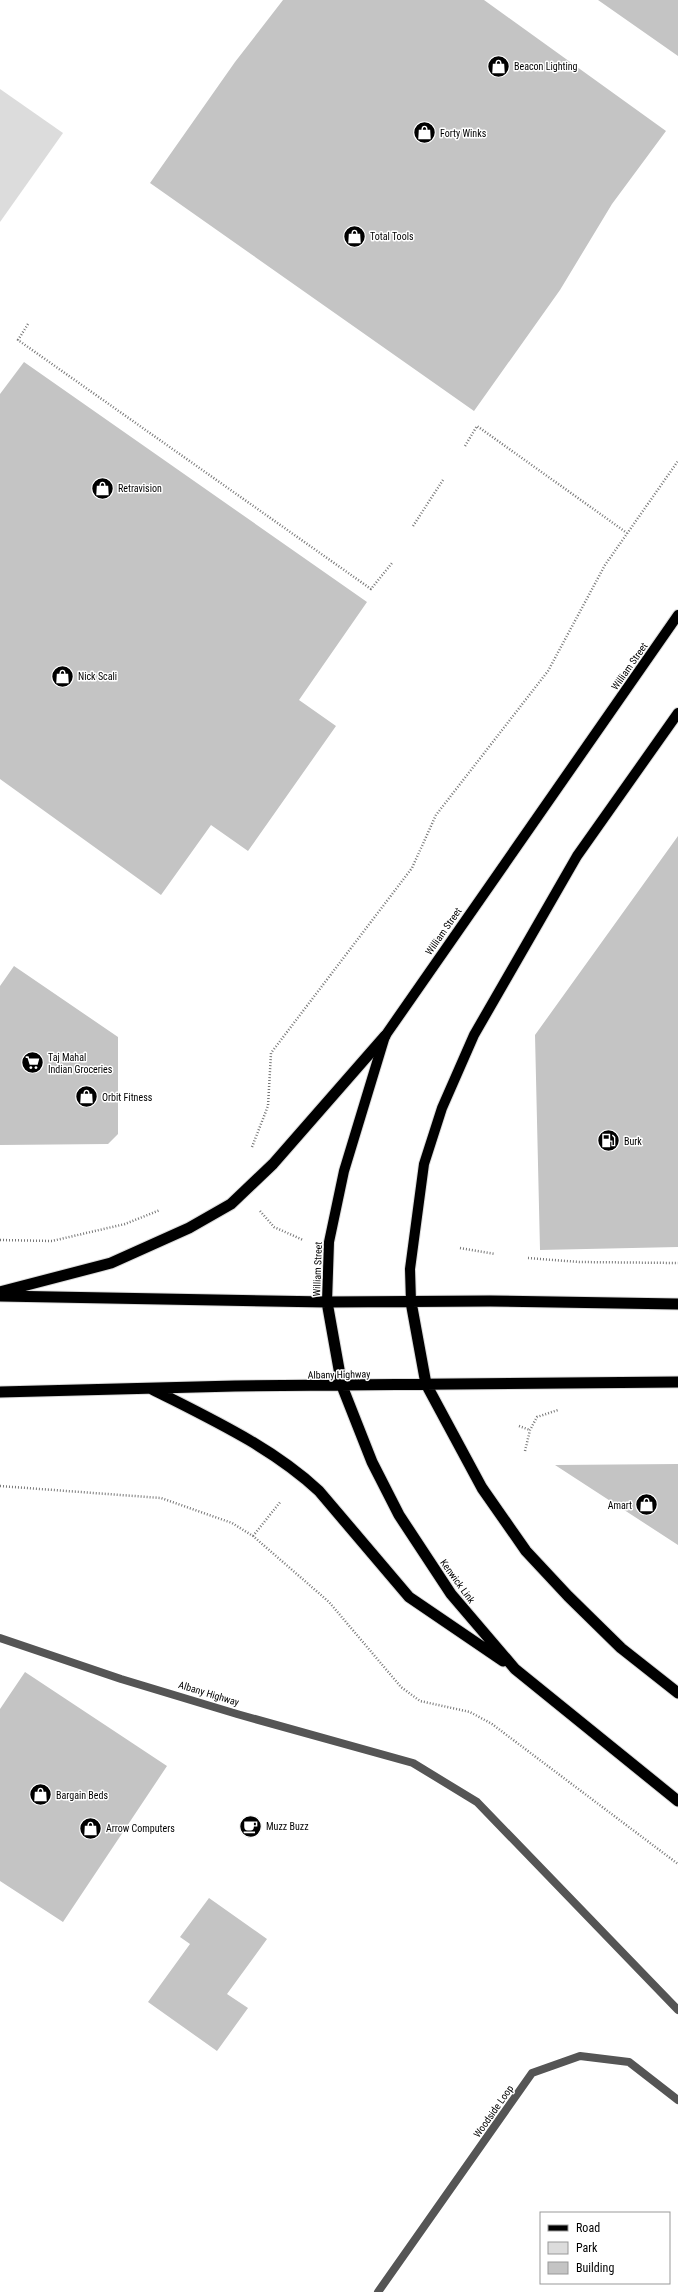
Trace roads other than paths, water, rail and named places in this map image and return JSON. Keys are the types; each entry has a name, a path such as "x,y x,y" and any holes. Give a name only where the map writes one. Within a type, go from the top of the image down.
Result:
{"highway":[{"path":"0,1292 111,1262 190,1228 231,1204 273,1164 385,1036"},
{"path":"0,1296 327,1302 678,1304"},
{"name":"Kenwick Link","path":"327,1302 342,1386 372,1462 399,1515 451,1594 515,1669 678,1801"},
{"path":"411,1302 426,1384 482,1488 526,1551 621,1648 678,1693"},
{"name":"Albany Highway","path":"0,1392 151,1388 426,1384 521,1385 678,1382"},
{"path":"151,1388 230,1429 304,1476 319,1491 409,1597 515,1669"}],"main road":[{"name":"William Street","path":"327,1302 329,1242 344,1172 385,1036 678,615"},
{"path":"411,1302 410,1269 424,1164 442,1108 474,1035 578,856 678,713"}],"street":[{"name":"Albany Highway","path":"0,1638 121,1679 237,1714 413,1763 477,1802 678,2010"},
{"name":"Woodside Loop","path":"378,2292 532,2073 580,2056 629,2062 678,2100"}],"place":[{"name":"Beacon Lighting","path":"498,66"},
{"name":"Forty Winks","path":"425,133"},
{"name":"Total Tools","path":"355,236"},
{"name":"Retravision","path":"102,488"},
{"name":"Nick Scali","path":"62,676"},
{"name":"Taj Mahal Indian Groceries","path":"33,1063"},
{"name":"Orbit Fitness","path":"86,1097"},
{"name":"Burk","path":"608,1141"},
{"name":"Amart","path":"647,1505"},
{"name":"Bargain Beds","path":"41,1795"},
{"name":"Muzz Buzz","path":"251,1826"},
{"name":"Arrow Computers","path":"90,1828"}]}
